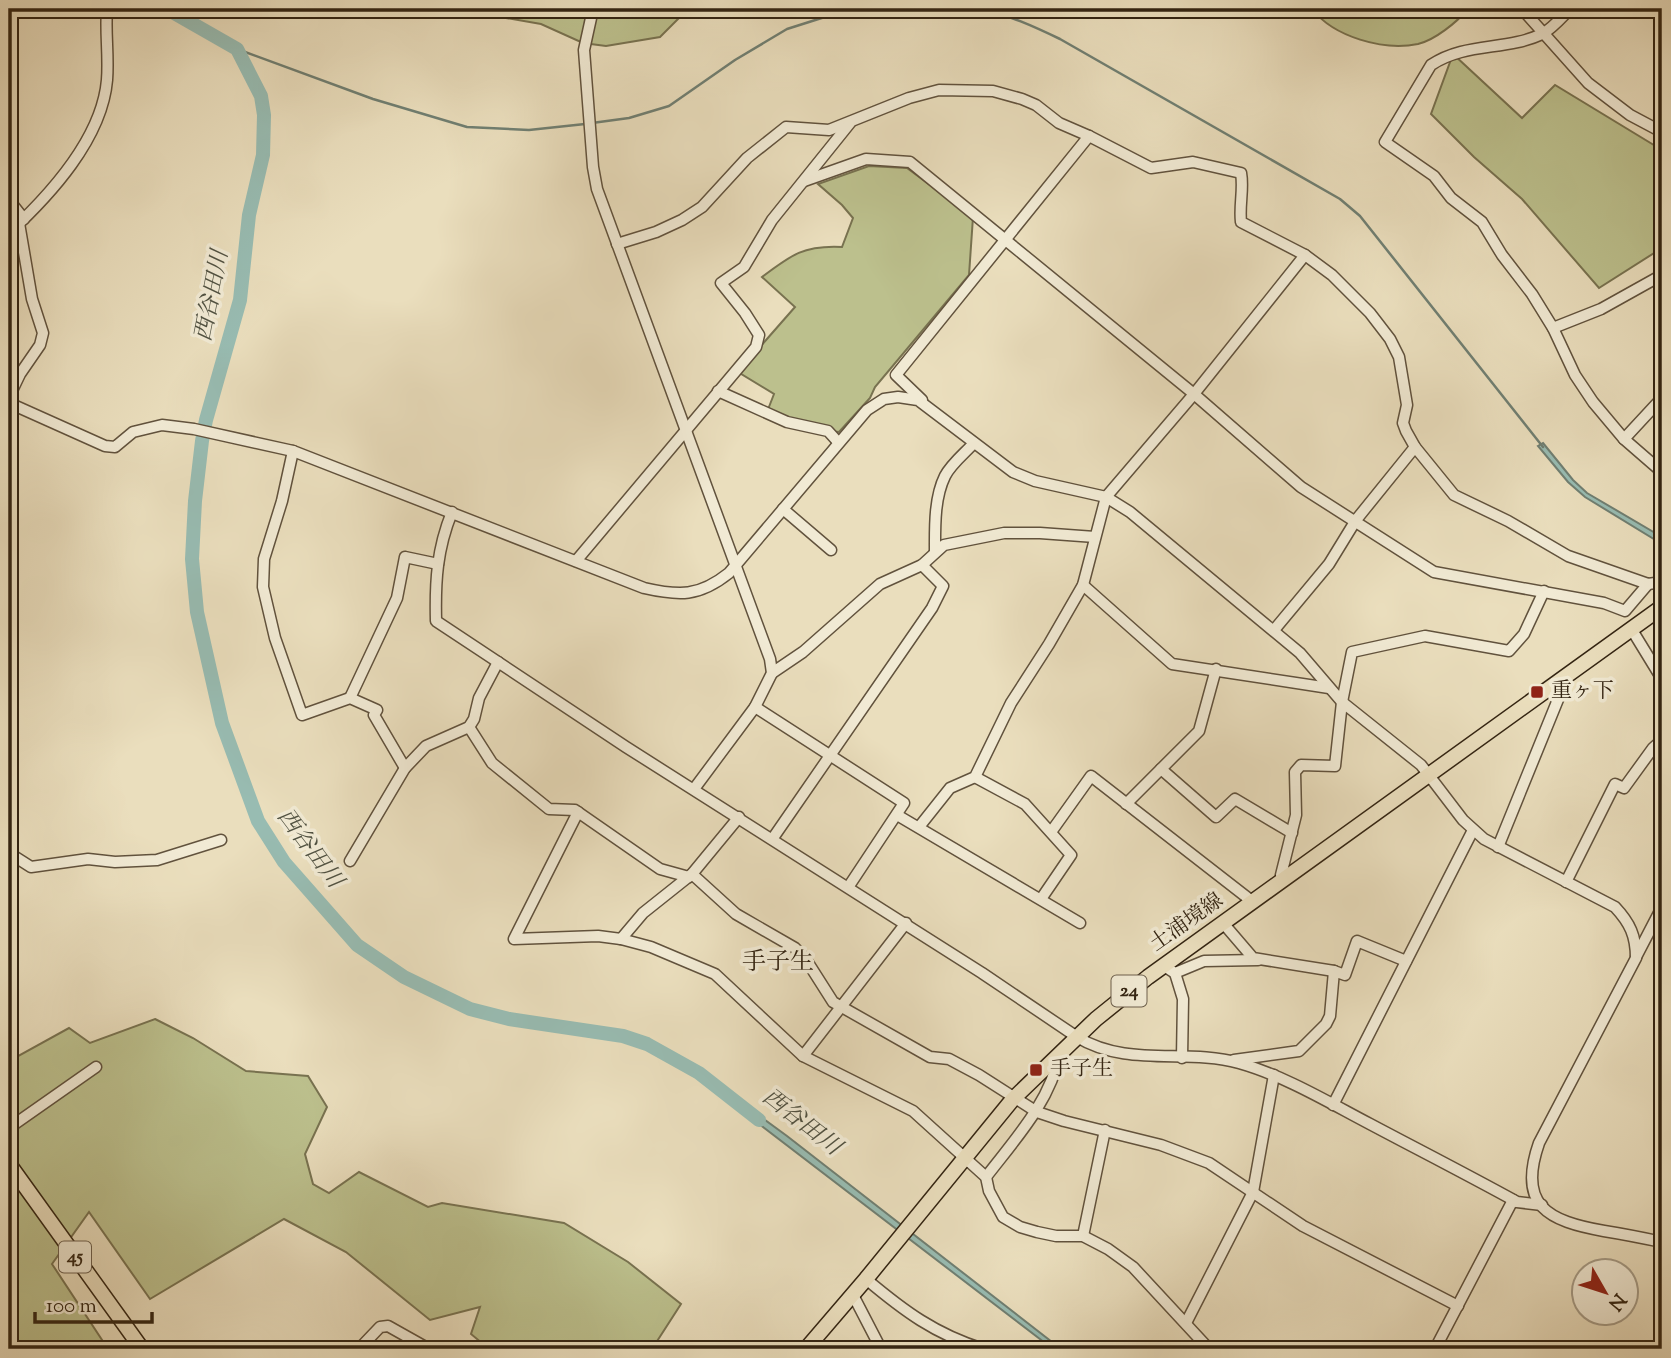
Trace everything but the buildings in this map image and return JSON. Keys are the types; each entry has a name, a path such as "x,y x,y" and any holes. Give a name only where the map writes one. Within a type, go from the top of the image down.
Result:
{"main road":[{"name":"土浦境線","path":"806,1349 1013,1099 1060,1052 1119,1000 1169,969 1223,923 1662,607"},
{"name":"45","path":"9,1164 142,1349"},
{"name":"45","path":"9,1180 131,1349"}],"street":[{"path":"9,233 68,169 98,114 107,82 107,9"},
{"path":"593,9 584,50 597,189 770,659 772,673"},
{"path":"1522,9 1588,83 1630,115 1662,132"},
{"path":"1570,9 1545,33 1527,40 1473,48 1442,58 1427,70 1385,142 1434,176 1451,198 1482,222 1553,328 1575,374 1593,402 1624,439 1662,472"},
{"path":"617,244 656,232 702,207 747,158 786,127 828,130 909,98 939,90 993,91 1022,99 1036,105 1059,123 1152,169 1193,162 1241,173 1241,222 1306,256 1354,296 1390,339 1399,357 1404,380 1407,405 1403,423 1415,447 1454,495 1508,521 1568,556 1648,584 1662,582"},
{"path":"576,561 755,347 759,335 721,283 744,267 772,220 852,121"},
{"path":"1089,136 896,375 924,403 1013,472 1035,481 1106,497 1130,512 1274,630 1300,653 1342,702 1407,752 1473,830 1498,847 1615,907 1625,917 1633,932 1636,958"},
{"path":"804,181 866,159 910,162 1194,394 1301,487 1434,572 1604,603 1625,611 1648,584"},
{"path":"9,200 21,221 32,299 43,333 40,345 20,374 9,397"},
{"path":"919,827 950,788 975,777 1011,703 1083,585 1106,497 1306,256"},
{"path":"1553,328 1601,309 1662,275"},
{"path":"718,391 787,422 828,431 838,442"},
{"path":"9,403 105,446 115,447 133,432 150,426 194,429 293,451 644,588 671,594 692,593 714,585 736,565 867,410 884,399 911,398 924,403"},
{"path":"1624,439 1662,398"},
{"path":"935,552 939,494 946,474 974,443"},
{"path":"1274,630 1329,564 1356,520 1415,447"},
{"path":"293,451 282,501 264,559 263,587 275,638 302,715 350,698 376,710 374,715 405,768"},
{"path":"783,509 831,550"},
{"path":"452,512 440,544 436,621 849,886 1077,1037 1114,1051 1157,1057 1219,1058 1274,1075 1513,1200 1542,1205"},
{"path":"694,789 755,706 772,673 803,652 880,584 922,565 944,545 1004,533 1096,537"},
{"path":"350,698 397,598 405,557 438,564"},
{"path":"773,838 933,608 943,586 922,565"},
{"path":"1083,585 1172,664 1329,688"},
{"path":"1284,880 1281,875 1297,815 1295,772 1301,765 1335,766 1350,656 1356,649 1425,636 1509,651 1524,634 1544,591"},
{"path":"1632,630 1662,679"},
{"path":"350,861 405,768 426,746 468,727 474,719 479,698 498,662"},
{"path":"1126,804 1199,731 1216,669"},
{"path":"1498,847 1559,697 1557,684"},
{"path":"755,706 904,803 849,886"},
{"path":"468,727 492,763 549,809 575,810 660,869 691,876 736,914 795,948 805,958 833,1002 930,1056 949,1059 979,1075 1037,1112 1189,1154 1209,1163 1303,1226 1458,1306"},
{"path":"1566,882 1615,784 1624,788 1662,740"},
{"path":"1161,769 1216,817 1235,799 1292,833"},
{"path":"1051,832 1091,776 1253,902"},
{"path":"975,777 1025,804 1071,855 1041,899"},
{"path":"578,812 514,939 598,936 621,939 651,947 715,974 803,1056 913,1111 986,1177 989,1191 1003,1217 1020,1227 1037,1232 1056,1236 1083,1236 1093,1240 1130,1265 1209,1349"},
{"path":"897,815 1080,923"},
{"path":"621,939 643,913 691,876 739,817"},
{"path":"1333,1105 1473,830"},
{"path":"9,853 31,867 88,859 115,862 157,860 220,840"},
{"path":"1662,907 1539,1143 1531,1174 1535,1197 1558,1219 1569,1224 1662,1242"},
{"path":"803,1056 906,923"},
{"path":"1223,923 1246,952 1258,960"},
{"path":"1182,1058 1183,999 1169,969 1204,961 1258,960 1319,967 1345,975 1357,941 1406,961"},
{"path":"1233,1061 1299,1051 1326,1024 1334,971"},
{"path":"986,1177 1037,1112 1049,1089 1060,1052"},
{"path":"9,1128 96,1067"},
{"path":"1186,1324 1253,1192 1274,1075"},
{"path":"1083,1236 1105,1130"},
{"path":"1435,1349 1513,1200"},
{"path":"866,1279 914,1318 955,1340 983,1349"},
{"path":"853,1295 881,1349"},
{"path":"359,1349 380,1326 388,1326 429,1349"}],"green space":[{"path":"484,9 688,9 660,37 606,46 583,43 541,24 489,15"},
{"path":"1312,9 1468,9 1438,35 1418,44 1404,46 1360,40 1333,27"},
{"path":"1453,54 1522,118 1555,85 1662,150 1662,248 1599,288 1522,199 1431,114"},
{"path":"869,166 907,168 973,217 969,275 875,387 870,398 839,432 828,431 767,412 774,394 738,372 795,307 762,277 799,253 818,248 842,247 853,218 818,184"},
{"path":"155,1019 193,1038 246,1071 308,1076 327,1107 305,1154 313,1184 329,1193 359,1172 428,1207 442,1203 564,1223 628,1262 681,1304 652,1349 489,1349 471,1334 480,1307 430,1320 346,1252 284,1219 150,1299 89,1212 52,1264 108,1349 9,1349 9,1061 69,1028 90,1043"}],"water":[{"path":"1543,443 1587,493 1662,537 1662,544 1585,497 1568,482 1538,446"},
{"path":"746,1106 1061,1349 1053,1349 742,1111"}],"waterway":[{"name":"西谷田川","path":"167,9 237,49 261,96 264,115 263,155 249,215 240,300 202,441 192,559 197,612 222,723 258,821 284,862 357,945 404,977 470,1009 509,1019 623,1036 647,1044 699,1073 759,1120"},
{"path":"592,123 629,118 669,106 735,60 787,29 850,9"},
{"path":"980,9 1021,21 1060,39 1340,199 1360,216 1543,447"},
{"path":"237,49 373,99 467,127 529,130 585,124"}],"place":[{"name":"重ヶ下","path":"1537,692"},
{"name":"手子生","path":"1036,1070"}],"district":[{"name":"手子生","path":"778,963"}]}
